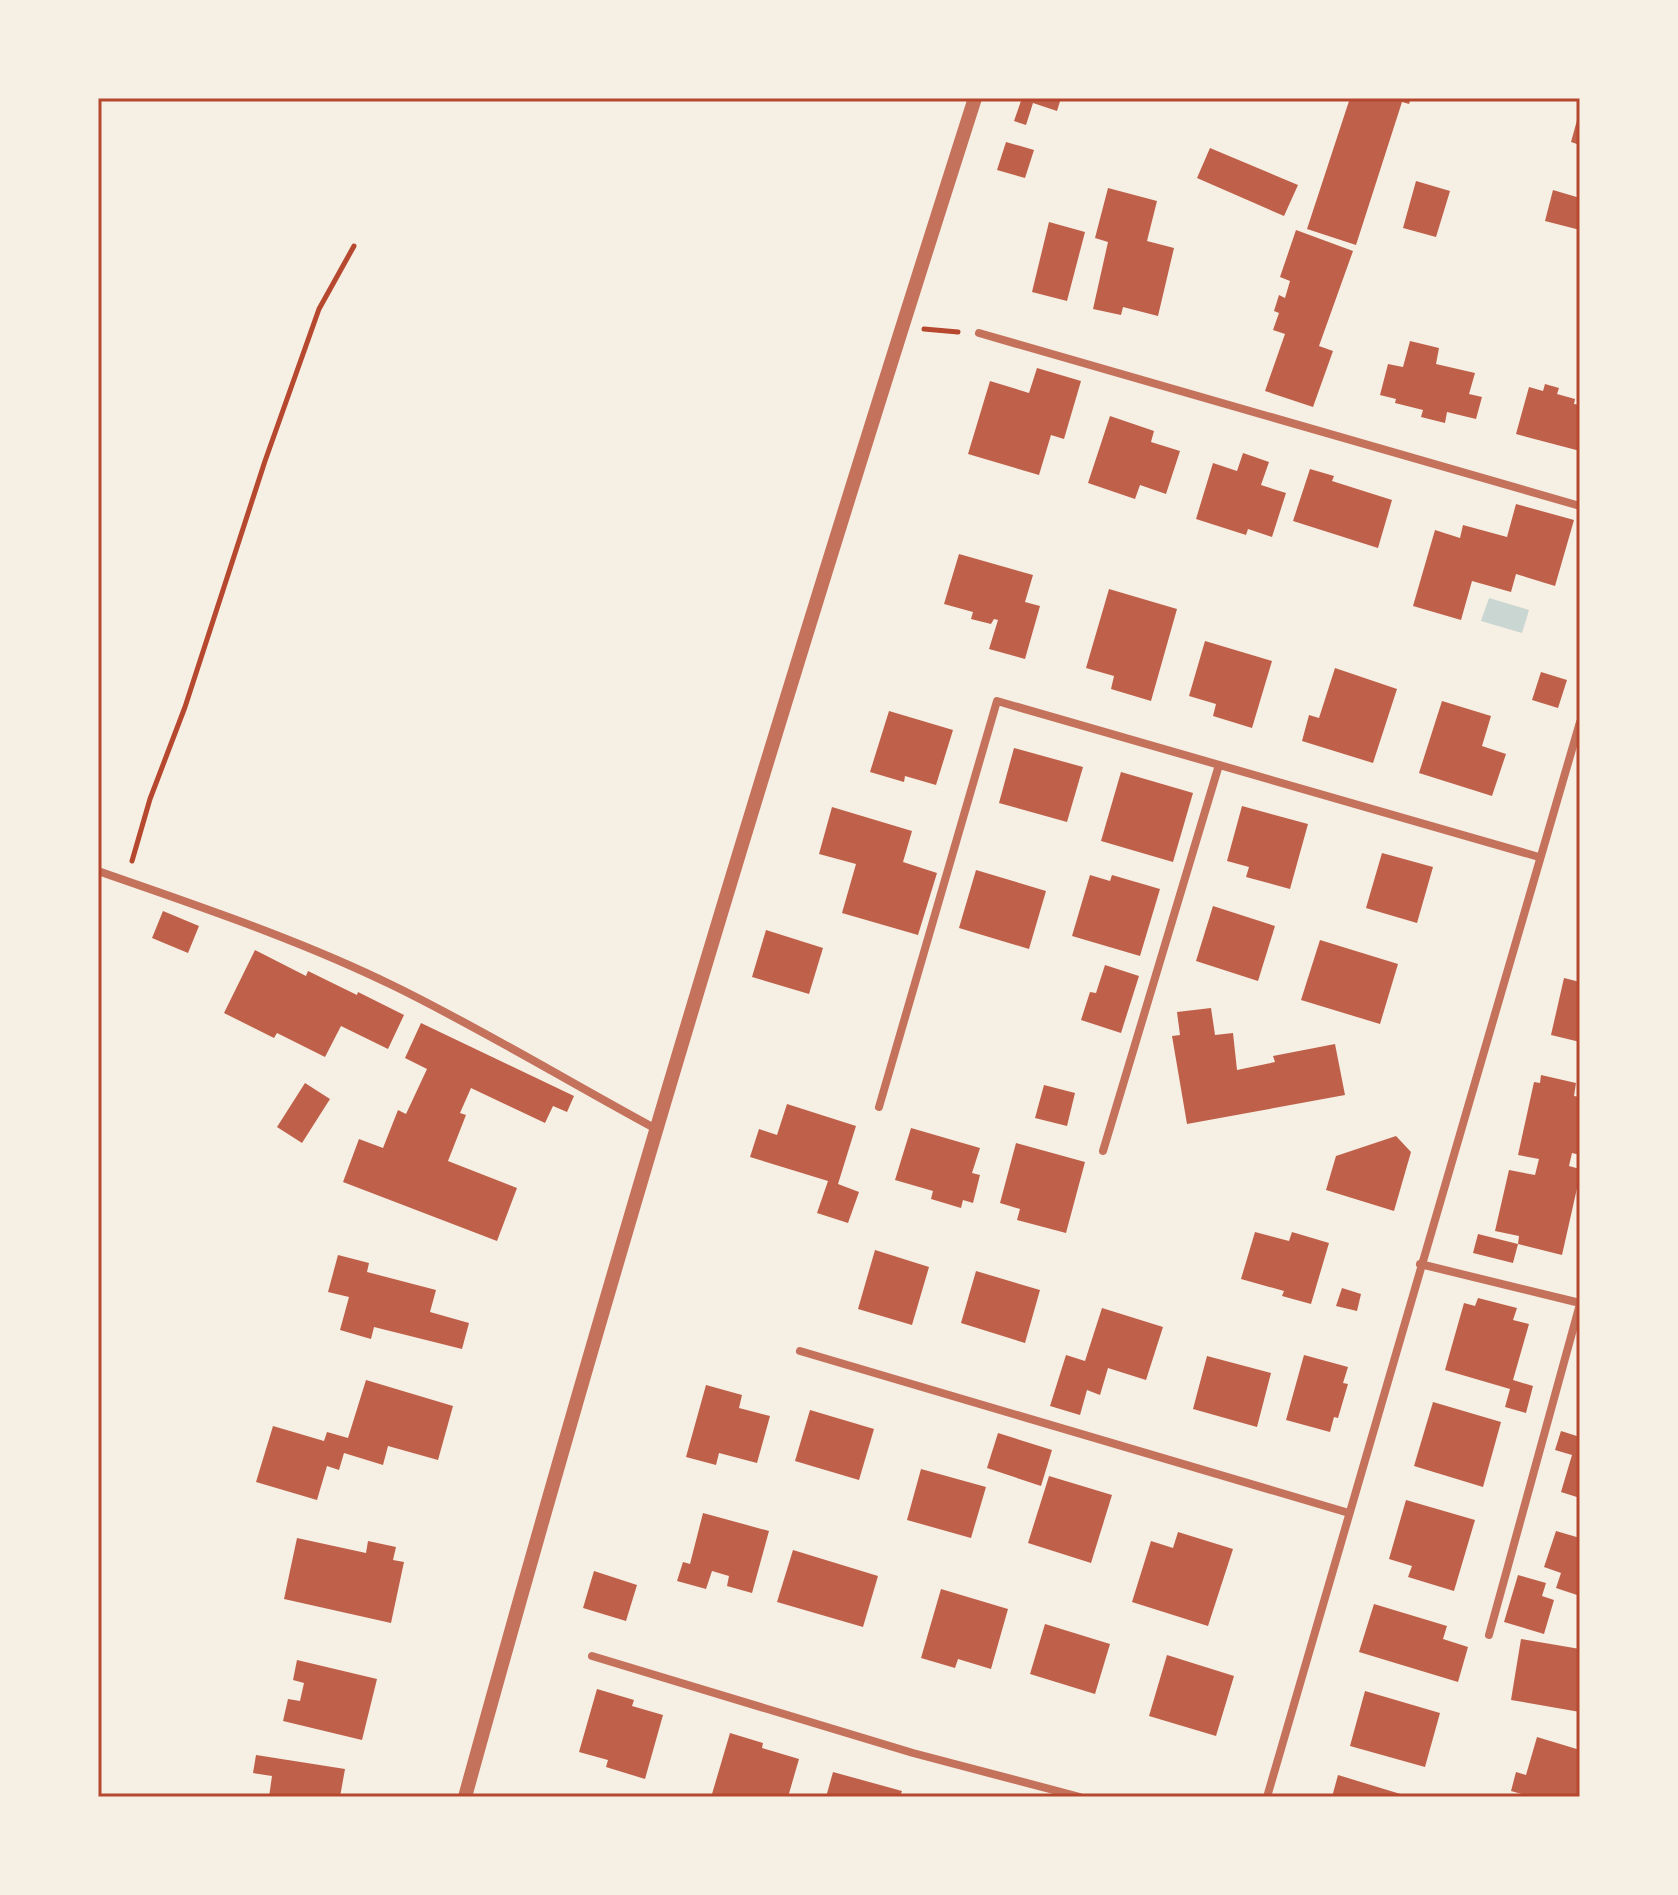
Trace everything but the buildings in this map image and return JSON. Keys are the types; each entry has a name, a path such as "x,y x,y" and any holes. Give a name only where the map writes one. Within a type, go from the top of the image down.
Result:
{"street":[{"path":"465,1797 656,1129 975,98"},
{"path":"979,333 1580,506"},
{"path":"879,1107 997,701 1539,857"},
{"path":"1267,1797 1580,722"},
{"path":"1103,1151 1219,765"},
{"path":"98,871 311,949 395,986 656,1129"},
{"path":"1420,1264 1580,1303 1489,1635"},
{"path":"800,1351 1349,1513"},
{"path":"592,1656 913,1753 1080,1797"}],"path":[{"path":"129,882 140,827 185,707 299,364 319,309 354,246"},
{"path":"902,328 979,333"}],"shaded area":[{"path":"1489,598 1529,610 1522,633 1481,621"}]}
